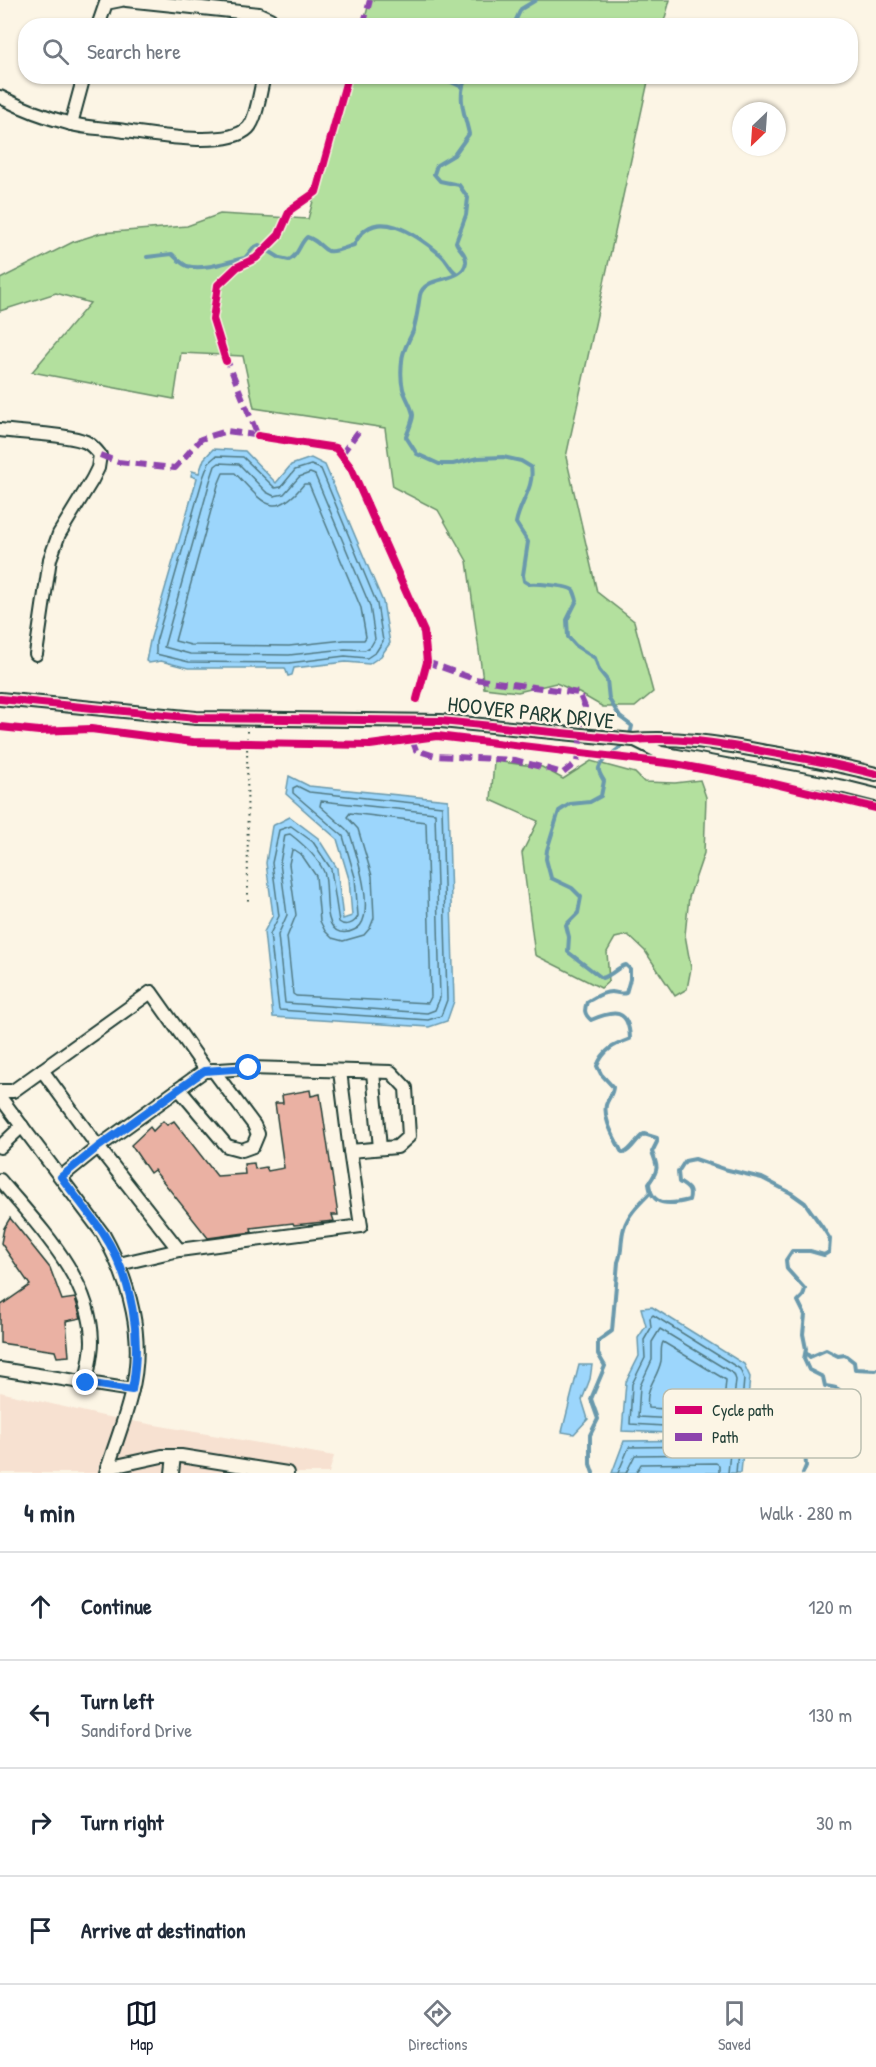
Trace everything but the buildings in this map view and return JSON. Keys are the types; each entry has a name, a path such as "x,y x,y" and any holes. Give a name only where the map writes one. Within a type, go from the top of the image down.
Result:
{"street":[{"path":"101,18 106,3 121,0"},
{"path":"126,0 259,14 268,18"},
{"path":"71,124 82,84"},
{"path":"0,97 35,114 71,124 177,138 216,138 237,135 248,129 253,120 262,84"},
{"path":"0,430 73,438 86,442 100,455 98,468 59,534 50,559 36,654"},
{"name":"HOOVER PARK DRIVE","path":"0,699 196,718 441,721 633,740 662,737 717,743 840,765 876,774"},
{"name":"HOOVER PARK DRIVE","path":"633,740 661,753 876,795"},
{"path":"0,1091 14,1090 151,992 254,1125 258,1134 253,1146 242,1150 227,1146 179,1089"},
{"path":"61,1177 98,1147 179,1089 210,1071 249,1068 391,1072 406,1088 409,1136 397,1147 350,1152"},
{"path":"42,1070 98,1147 179,1250"},
{"path":"119,1264 179,1250 361,1226 340,1071"},
{"path":"373,1072 380,1148"},
{"path":"0,1097 103,1234 126,1283 136,1332 136,1370 132,1390 106,1471"},
{"path":"0,1147 22,1126"},
{"path":"0,1180 54,1246 87,1305 92,1342 86,1383"},
{"path":"0,1369 132,1390"},
{"path":"106,1471 162,1456 174,1456 287,1473"},
{"path":"172,1473 174,1456"}],"path":[{"path":"247,718 248,902"},
{"path":"236,742 258,743"}],"shaded area":[{"path":"0,1392 103,1416 334,1456 329,1473 0,1473"}],"green space":[{"path":"370,0 670,0 665,18 365,18"},
{"path":"346,84 647,84 566,457 597,592 634,621 653,692 635,707 603,707 556,683 518,692 484,688 467,561 438,510 393,487 385,428 254,408 243,356 181,353 174,399 32,372 90,303 56,293 0,311 0,279 73,242 101,233 187,226 220,214 308,219"},
{"path":"494,761 542,767 563,779 591,761 635,773 644,782 675,783 700,780 706,797 704,853 689,897 685,935 691,968 687,989 675,996 645,951 628,935 615,938 607,952 609,981 601,988 535,955 522,853 538,821 491,800"}],"water":[{"path":"213,449 245,451 276,483 291,465 311,458 325,465 383,602 390,643 381,656 369,664 346,662 294,668 292,675 288,676 285,668 188,668 161,661 149,663 146,661 197,478 191,476 192,471 199,473 204,459"},
{"path":"289,776 309,786 448,800 454,1001 447,1021 429,1027 273,1017 264,932 273,915 266,863 272,826 290,817 318,838 337,868 343,919 352,916 349,879 337,839 286,794"},
{"path":"652,1307 744,1364 750,1377 749,1389 663,1389 663,1433 622,1431 626,1382 639,1356 638,1338 646,1326 641,1308"},
{"path":"579,1365 592,1365 590,1379 582,1400 588,1419 574,1434 562,1432"},
{"path":"624,1441 663,1441 663,1458 742,1458 741,1473 612,1473"}],"waterway":[{"path":"517,18 521,9 536,0"},
{"path":"455,84 462,87"},
{"path":"464,84 462,98 469,134 454,155 437,165 434,174 440,181 459,185 468,198 466,215 456,242 466,262 458,273 429,284 423,288 420,295 413,331 402,357 402,386 413,415 406,437 417,454 439,464 503,457 521,461 531,467 531,482 516,523 528,542 524,581 529,584 565,587 574,591 577,600 567,620 568,637 576,646 595,658 599,670 607,680 609,699 620,717 632,726 626,741 606,758 599,768 604,781 601,796 590,802 570,804 559,811 546,859 551,878 572,888 581,897 578,913 566,925 569,937 568,952 602,978 626,965 630,969 626,993 601,994 587,1002 585,1010 591,1020 607,1014 619,1014 627,1022 629,1029 630,1039 610,1048 597,1066 613,1087 606,1105 606,1117 624,1153 644,1134 657,1138 652,1152 656,1168 655,1174 649,1183 653,1196 658,1200 669,1203 689,1200 690,1191 679,1182 678,1172 685,1161 695,1159 762,1178 805,1203 830,1239 829,1252 824,1255 810,1251 792,1251 786,1260 787,1269 805,1289 798,1301 805,1315 804,1359 809,1370 823,1377 825,1386 838,1389"},
{"path":"147,257 172,254 187,266 201,267 245,258 253,248 259,245 280,258 289,260 307,237 328,251 341,250 354,245 362,233 373,226 384,224 396,227 420,239 441,255 456,273"},
{"path":"593,1473 590,1464 590,1435 598,1419 591,1399 605,1366 598,1354 598,1341 612,1331 618,1262 624,1228 631,1213 650,1193"},
{"path":"806,1353 810,1357 826,1350 838,1356 845,1355 854,1362 855,1369 876,1370"},
{"path":"803,1473 806,1458"}],"marked path":[{"path":"365,18 370,0"},
{"path":"225,355 258,436"},
{"path":"100,455 118,462 175,468 201,439 227,431 262,436"},
{"path":"341,455 358,432"},
{"path":"412,739 416,750 435,756 515,760 563,773 577,762 585,707 579,693 474,679 427,662"}],"cycle path":[{"path":"226,361 213,319 218,285 237,267 256,258 279,235 290,210 316,192 346,84"},
{"path":"258,436 336,448 351,468 424,632 427,662 417,699"},
{"path":"0,699 196,718 441,721 633,740 684,740 794,757 876,774"},
{"path":"0,727 39,731 91,729 193,742 370,745 437,736 675,764 754,779 876,808"}],"route":[{"path":"86,1383 132,1390 136,1370 136,1332 126,1283 116,1257 103,1234 61,1177 98,1147 204,1071 249,1068"}]}
